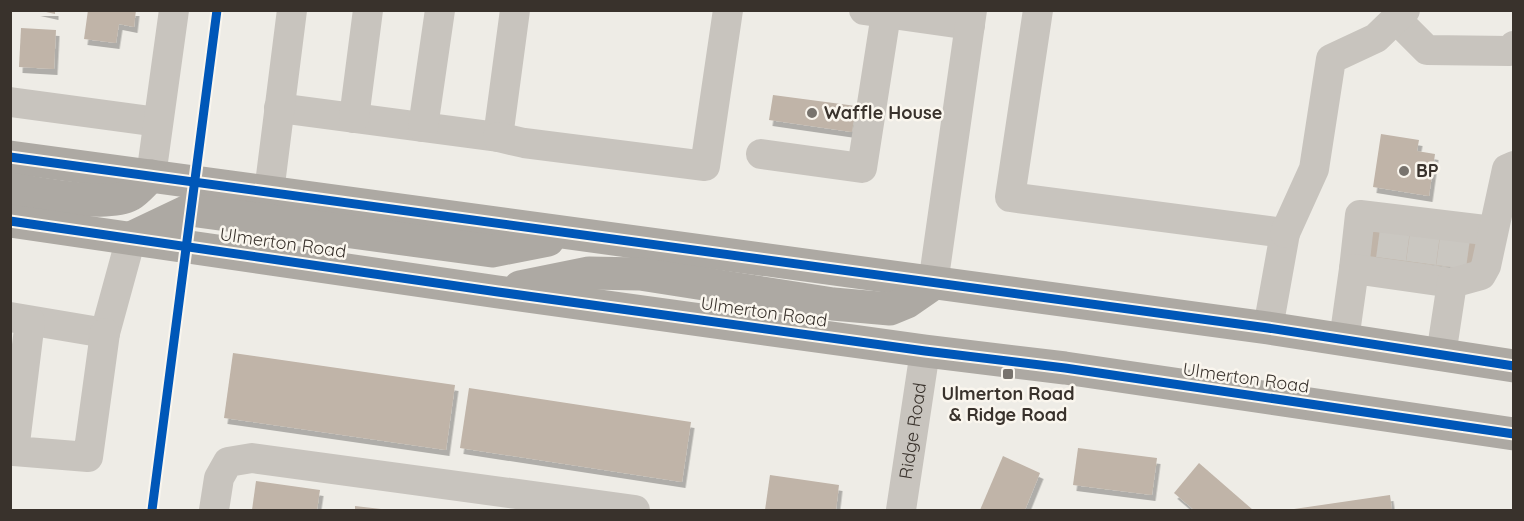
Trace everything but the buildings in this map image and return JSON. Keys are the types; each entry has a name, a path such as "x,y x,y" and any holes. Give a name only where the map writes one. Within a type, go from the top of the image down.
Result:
{"main road":[{"path":"10,157 1268,328 1514,366"},
{"path":"10,189 72,198 110,200 130,195 151,176"},
{"path":"131,237 190,210 492,251 571,235"},
{"name":"Ulmerton Road","path":"10,221 498,292 1065,368 1514,434"},
{"path":"498,292 589,273 640,274 833,304 890,309 907,303 933,284"}],"street":[{"path":"151,176 174,10"},
{"path":"270,192 292,10"},
{"path":"354,118 368,10"},
{"path":"423,127 440,10"},
{"path":"498,137 515,10"},
{"path":"279,108 705,166 728,10"},
{"path":"1038,10 1010,197 1285,233"},
{"path":"761,154 862,168 875,12 971,18 933,284"},
{"path":"1268,328 1285,233 1314,169 1331,59 1367,44 1400,15 1427,50 1510,51 1514,46"},
{"path":"10,102 158,122"},
{"path":"1472,233 1507,169 1514,166"},
{"path":"1344,340 1374,266 1360,215 1384,223 1472,233"},
{"path":"1374,266 1448,275 1481,275 1486,266 1472,233"},
{"path":"105,333 20,319 14,450 88,457 105,333 131,237"},
{"path":"1441,355 1448,275"},
{"name":"Ridge Road","path":"901,510 925,351"},
{"path":"214,510 219,478 228,462 252,458 635,510"}],"tunnel":[{"path":"1391,259 1395,230"},
{"path":"1421,263 1425,234"},
{"path":"1451,267 1455,238"}],"cycle path":[{"path":"152,510 217,10"},
{"path":"10,157 1268,328 1514,366"},
{"path":"10,221 498,292 1065,368 1514,434"}],"place":[{"name":"Waffle House","path":"812,113"},
{"name":"BP","path":"1404,171"},
{"name":"Ulmerton Road & Ridge Road","path":"1008,374"}]}
